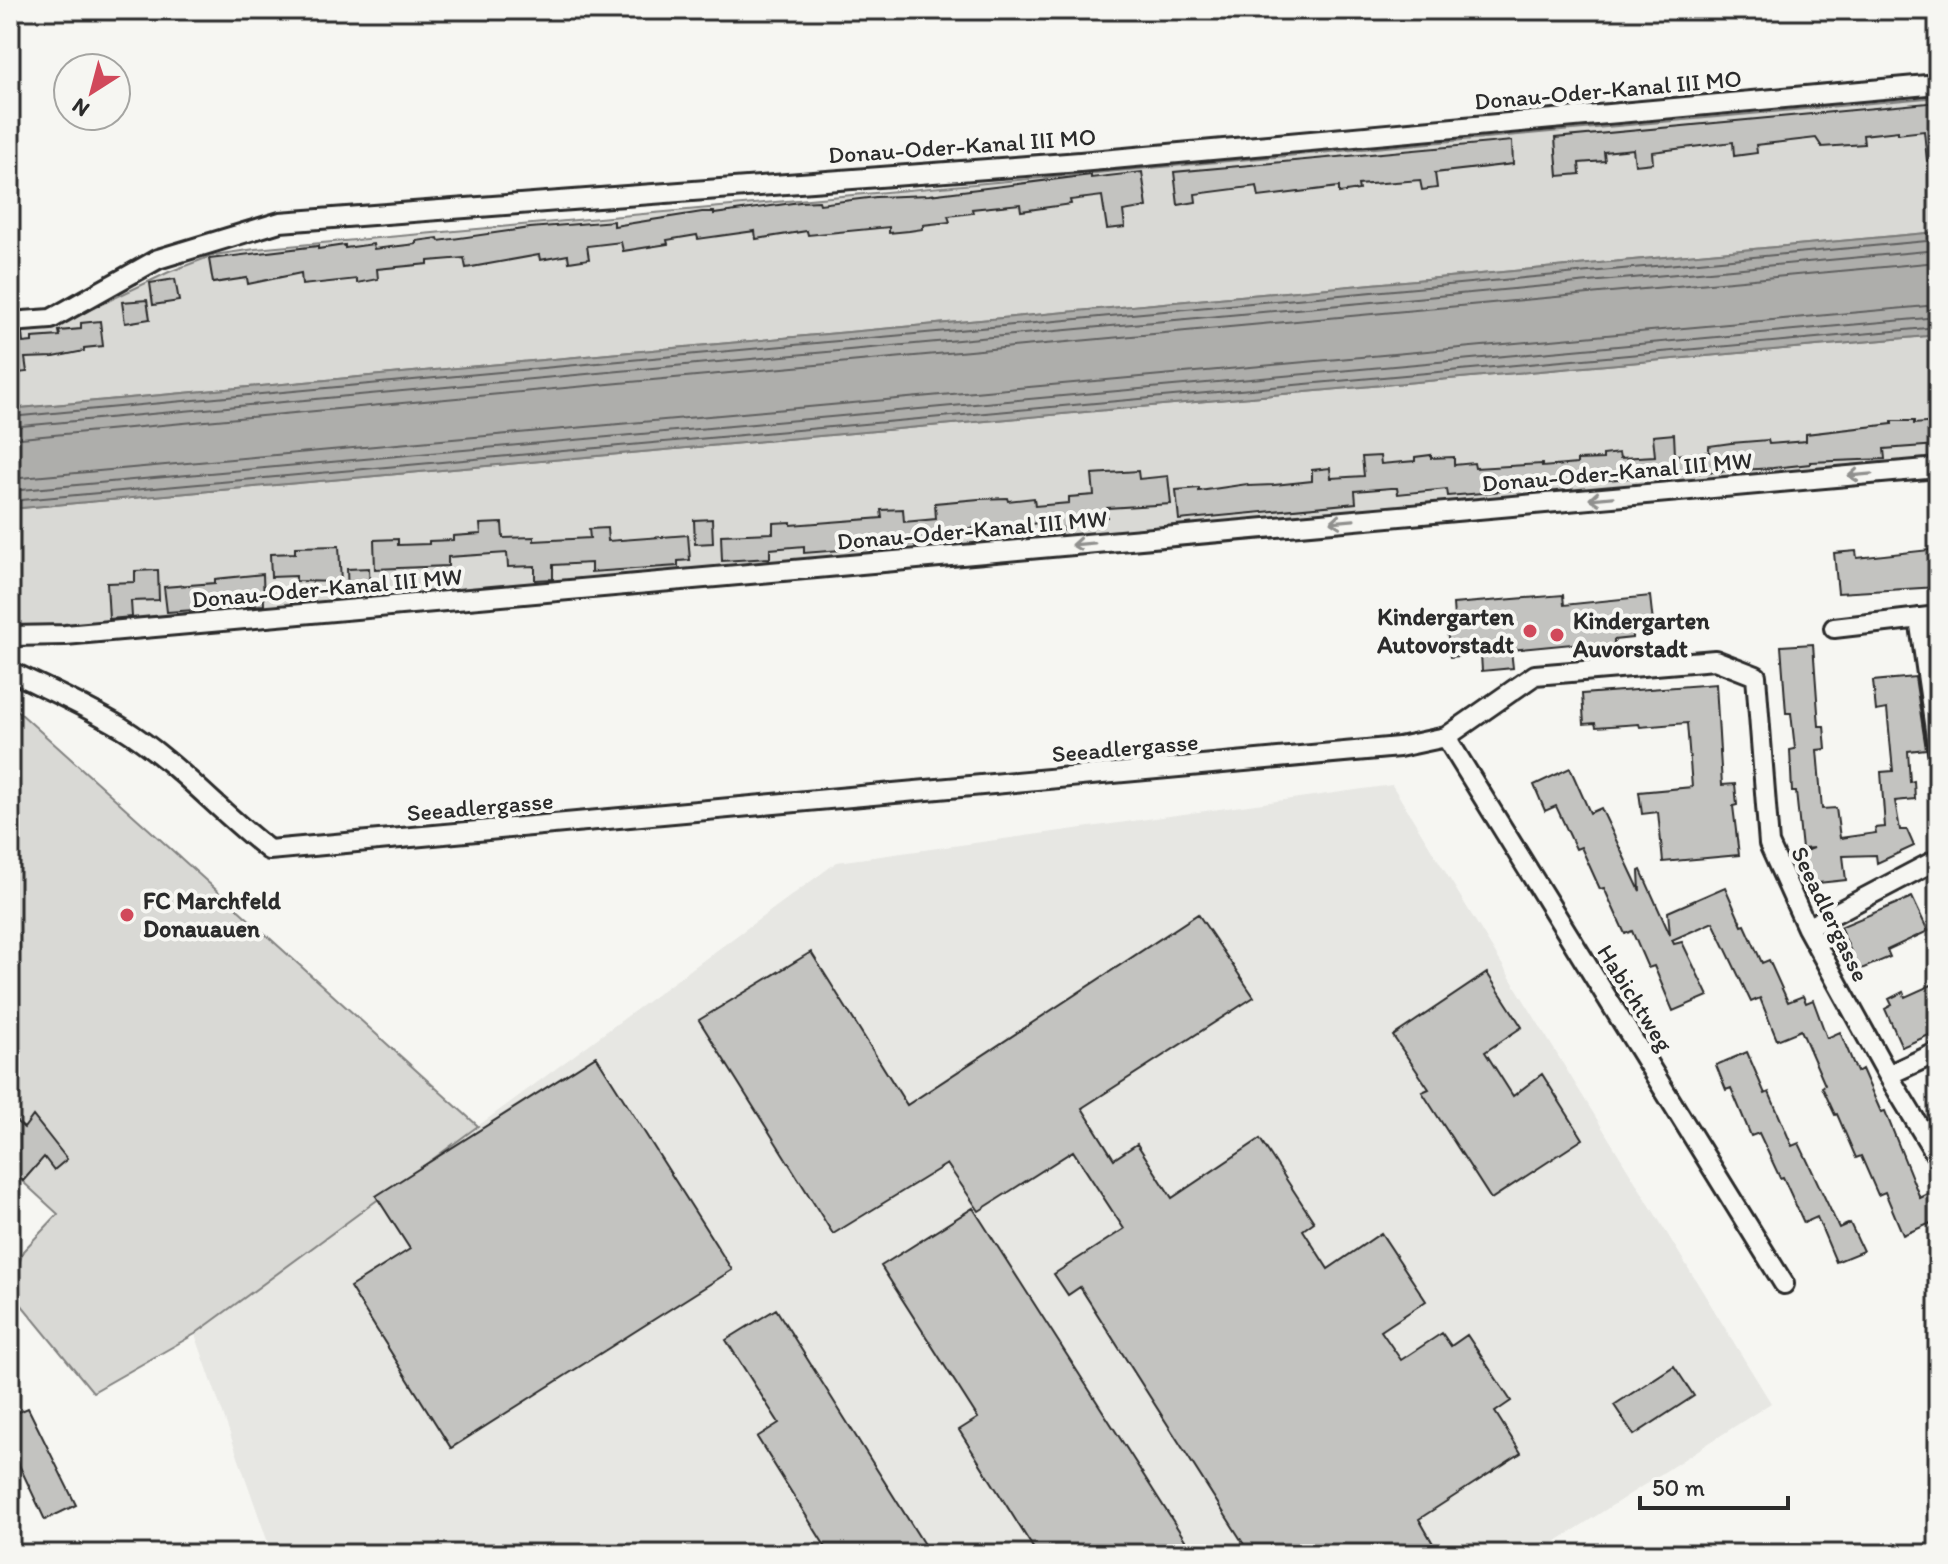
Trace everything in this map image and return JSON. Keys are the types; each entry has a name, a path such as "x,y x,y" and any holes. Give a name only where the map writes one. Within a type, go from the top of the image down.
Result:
{"street":[{"name":"Donau-Oder-Kanal III MO","path":"10,322 51,319 158,259 280,222 1080,162 1938,84"},
{"name":"Donau-Oder-Kanal III MW","path":"10,636 65,635 1938,468"},
{"path":"1834,628 1928,617 1938,751"},
{"name":"Seeadlergasse","path":"10,671 122,728 190,779 269,850 1399,747 1446,737 1535,675 1715,660 1756,676 1769,844 1807,928 1938,1158"},
{"name":"Habichtweg","path":"1446,737 1784,1284"},
{"path":"1807,928 1938,859"},
{"path":"1888,1075 1938,1052"}],"shaded area":[{"path":"1938,97 1938,232 10,409 10,330 62,323 169,272 214,255"},
{"path":"1938,335 1938,460 68,627 10,626 10,509"},
{"name":"FC Marchfeld Donauauen","path":"10,704 478,1126 195,1334 93,1392 11,1292 23,1251 58,1214 10,1170"},
{"path":"1392,785 1771,1403 1537,1554 272,1554 195,1334 837,862"}],"water":[{"path":"1938,232 1938,335 10,509 10,409"}],"building":[{"path":"1938,102 1938,160 1927,161 1924,131 1898,134 1898,131 1863,135 1864,144 1822,147 1816,138 1756,145 1757,153 1734,156 1733,142 1652,152 1653,163 1635,165 1633,149 1604,152 1605,161 1579,163 1580,174 1558,176 1555,138"},
{"path":"1512,141 1513,164 1435,173 1437,188 1422,190 1420,180 1358,185 1359,190 1339,193 1339,187 1259,197 1257,186 1195,194 1196,202 1178,205 1174,172"},
{"path":"1142,172 1147,207 1123,211 1125,227 1107,229 1102,196 1021,211 1020,204 972,209 973,213 948,216 950,222 889,233 889,227 808,235 807,231 756,239 755,231 698,239 697,235 667,240 668,244 623,251 621,242 587,246 589,259 569,262 568,255 540,260 539,255 466,268 464,258 428,261 428,264 377,269 378,279 357,283 357,279 302,285 301,273 248,284 247,278 213,283 209,259 318,246 318,249 373,244 374,249 530,228 614,221 614,226 702,212 714,214 800,202 819,201 820,204 929,195 1091,175 1091,178"},
{"path":"175,279 179,301 153,305 150,283"},
{"path":"147,300 150,319 125,323 122,302"},
{"path":"100,321 103,346 54,357 25,358 27,372 10,374 10,334 22,333 23,343 32,342 32,338 60,336 59,331 81,329 81,323"},
{"path":"1892,421 1914,421 1914,424 1937,422 1938,445 1884,449 1885,459 1810,462 1773,468 1647,476 1448,496 1447,489 1398,494 1397,488 1355,491 1356,503 1179,520 1176,490 1199,488 1199,491 1247,484 1312,481 1312,470 1330,468 1331,478 1364,476 1362,457 1380,456 1381,464 1415,461 1415,457 1431,455 1431,458 1454,457 1454,465 1474,463 1475,468 1542,464 1542,467 1577,464 1577,460 1603,459 1603,455 1619,453 1620,458 1655,456 1653,436 1674,434 1675,455 1709,452 1709,446 1731,443 1806,441 1806,434 1892,424"},
{"path":"1138,471 1139,479 1168,476 1171,504 1107,508 1107,517 1091,518 1092,524 1064,527 1064,530 1046,532 1045,523 991,526 946,531 947,540 929,543 804,553 804,546 770,549 770,558 722,561 721,535 773,533 773,523 791,522 791,525 882,518 881,510 903,509 904,522 936,519 935,503 979,499 1007,498 1008,501 1034,498 1035,506 1069,503 1069,497 1094,495 1092,474"},
{"path":"712,519 713,543 695,544 694,520"},
{"path":"502,523 503,538 534,537 534,541 590,538 589,529 607,528 608,541 688,535 690,560 678,561 678,566 591,572 591,563 553,565 553,579 535,580 535,566 508,567 507,553 448,557 448,566 375,569 374,540 398,539 398,545 429,544 429,541 453,540 453,536 481,534 480,524"},
{"path":"339,546 341,582 296,581 296,576 271,577 270,554 295,553 295,547"},
{"path":"1938,549 1938,587 1838,593 1834,553 1856,551 1857,558"},
{"path":"369,568 370,595 348,596 347,569"},
{"path":"158,570 159,600 131,601 132,617 109,619 107,583 135,582 135,571"},
{"path":"263,574 264,605 167,612 164,587 215,583 215,579"},
{"name":"Kindergarten Autovorstadt","path":"1563,595 1564,605 1650,596 1654,632 1632,633 1632,638 1614,640 1614,645 1583,648 1582,643 1511,650 1513,668 1482,671 1481,654 1450,657 1446,619 1454,618 1453,604"},
{"path":"1813,644 1819,726 1824,726 1826,749 1817,750 1822,809 1836,808 1840,838 1876,833 1875,828 1885,827 1881,772 1893,771 1887,709 1876,711 1873,681 1915,677 1926,749 1908,751 1910,782 1914,781 1915,799 1895,801 1900,830 1907,830 1914,846 1877,863 1876,855 1843,856 1846,880 1809,884 1808,870 1800,870 1800,853 1814,848 1802,849 1796,792 1792,792 1790,750 1795,749 1791,713 1786,713 1781,646"},
{"path":"1716,684 1722,785 1735,784 1737,805 1733,806 1739,855 1663,862 1658,812 1642,814 1639,792 1692,787 1687,723 1640,727 1639,724 1596,727 1595,723 1584,724 1582,694"},
{"path":"1570,768 1590,813 1601,808 1640,891 1641,870 1670,935 1668,912 1725,887 1762,963 1769,960 1788,1002 1803,996 1806,1003 1813,1000 1827,1038 1840,1032 1857,1072 1862,1069 1881,1112 1885,1111 1920,1198 1930,1193 1938,1220 1903,1235 1885,1192 1878,1195 1861,1156 1856,1158 1822,1087 1825,1085 1801,1030 1777,1040 1760,998 1751,1002 1713,922 1672,940 1674,944 1682,942 1708,996 1673,1011 1654,966 1648,968 1632,931 1625,934 1604,888 1600,889 1581,847 1576,849 1556,806 1545,811 1534,785"},
{"path":"1912,897 1928,931 1887,950 1890,957 1859,970 1840,927"},
{"path":"1198,914 1254,997 1082,1108 1114,1159 1137,1144 1172,1198 1260,1139 1314,1222 1303,1230 1328,1269 1381,1233 1426,1301 1381,1331 1401,1360 1442,1333 1451,1346 1467,1335 1511,1401 1495,1412 1521,1453 1419,1519 1439,1554 1250,1554 1080,1287 1068,1295 1054,1274 1124,1229 1073,1151 979,1211 947,1164 833,1234 699,1020 811,952 907,1105"},
{"path":"1487,973 1522,1027 1485,1052 1513,1096 1542,1074 1583,1139 1491,1199 1422,1092 1429,1089 1393,1036"},
{"path":"1938,982 1938,1031 1902,1047 1885,1009 1892,1005 1889,999 1903,992 1905,997"},
{"path":"1747,1052 1765,1094 1769,1092 1792,1146 1799,1143 1839,1228 1850,1223 1863,1251 1836,1262 1817,1217 1804,1223 1759,1133 1751,1136 1731,1088 1726,1090 1716,1065"},
{"path":"596,1056 732,1270 451,1448 350,1287 410,1249 376,1196"},
{"path":"10,1116 24,1128 33,1116 67,1159 54,1170 44,1157 23,1181 10,1170"},
{"path":"973,1208 1194,1554 1037,1554 959,1430 978,1418 881,1266"},
{"path":"776,1309 930,1554 830,1554 757,1437 779,1423 726,1340"},
{"path":"1674,1366 1694,1396 1634,1435 1614,1405"},
{"path":"28,1408 76,1505 45,1520 10,1446 10,1416"}],"place":[{"name":"Kindergarten Autovorstadt","path":"1530,631"},
{"name":"Kindergarten Auvorstadt","path":"1557,635"},
{"name":"FC Marchfeld Donauauen","path":"127,915"}]}
